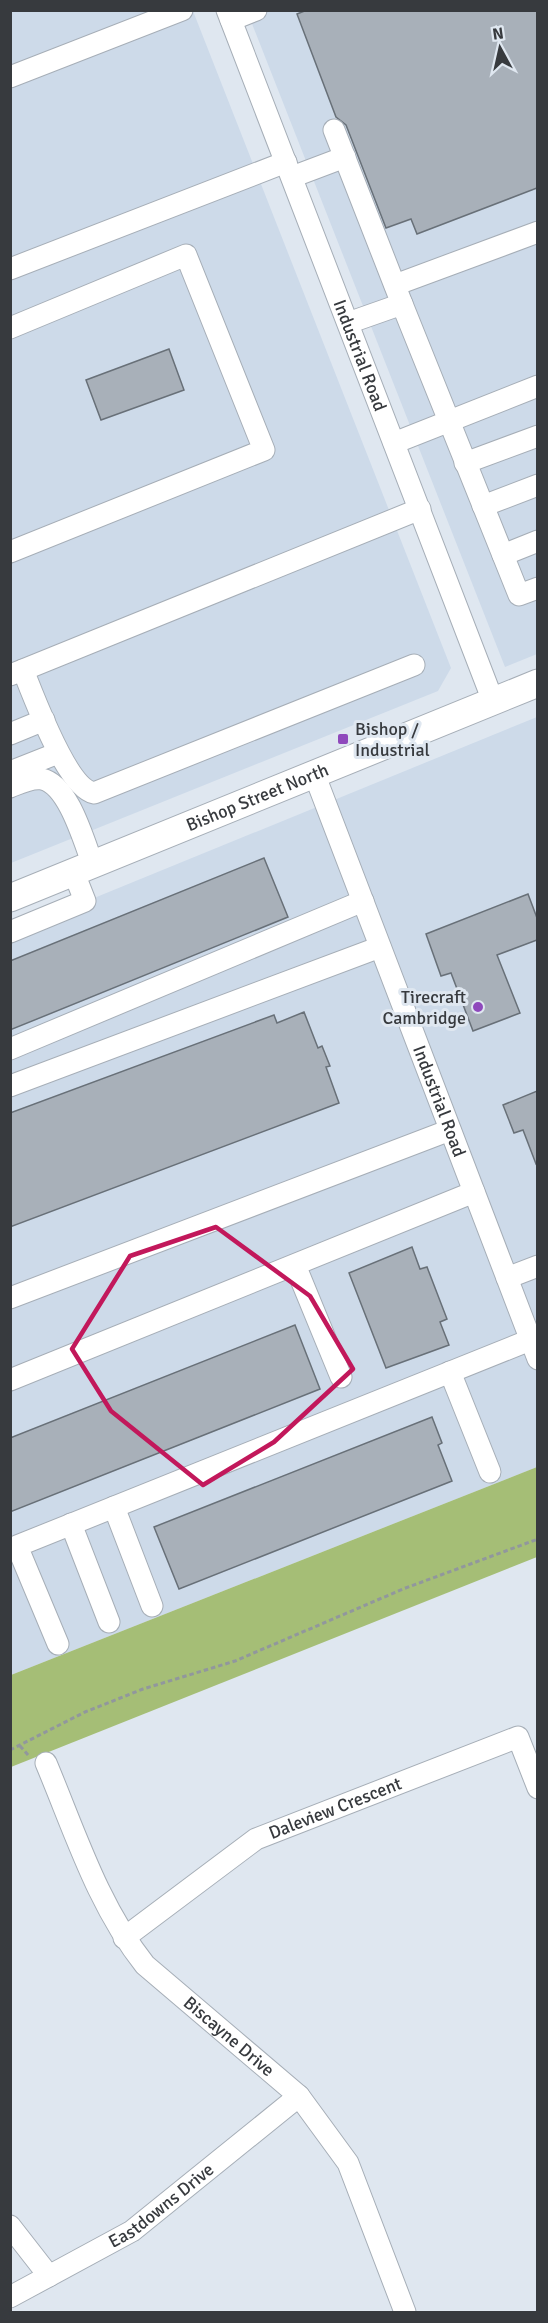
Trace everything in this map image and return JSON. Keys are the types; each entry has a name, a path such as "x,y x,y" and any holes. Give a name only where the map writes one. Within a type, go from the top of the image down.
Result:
{"main road":[{"name":"Bishop Street North","path":"10,898 315,776 537,683"}],"street":[{"path":"10,77 182,10"},
{"path":"229,15 256,10"},
{"name":"Industrial Road","path":"229,15 493,700"},
{"path":"334,130 519,595 537,588"},
{"path":"10,269 289,170 345,157"},
{"path":"348,323 398,295 537,232"},
{"path":"10,328 186,255 264,450 10,552"},
{"path":"394,443 537,386"},
{"path":"465,463 537,436"},
{"path":"483,506 537,485"},
{"path":"414,665 94,793 82,786 58,753 44,720 17,673 420,509"},
{"path":"503,555 537,541"},
{"path":"10,734 44,720"},
{"path":"10,772 58,753"},
{"name":"Industrial Road","path":"315,776 507,1278 533,1340"},
{"path":"10,787 26,780 42,779 56,786 65,797 84,869 85,901 10,932"},
{"path":"10,1049 363,900"},
{"path":"10,1086 380,946"},
{"path":"10,1298 450,1130"},
{"path":"10,1380 474,1192"},
{"path":"295,1264 341,1377"},
{"path":"507,1278 537,1266"},
{"path":"58,1644 14,1544 71,1524 533,1340"},
{"path":"450,1372 490,1472"},
{"path":"114,1507 152,1606"},
{"path":"71,1524 109,1622"},
{"name":"Daleview Crescent","path":"124,1938 256,1839 518,1737 537,1788"},
{"name":"Biscayne Drive","path":"46,1763 103,1900 124,1938 145,1965 299,2096 348,2163 405,2313"},
{"name":"Eastdowns Drive","path":"10,2297 132,2231 299,2096"},
{"path":"10,2226 49,2276"}],"path":[{"path":"10,1750 85,1712 143,1689 235,1661 403,1589 537,1539"}],"highlighted area":[{"path":"216,1227 310,1296 353,1369 274,1442 203,1485 111,1411 72,1349 130,1256"}],"shaded area":[{"path":"11,11 193,11 451,668 438,691 11,863"},
{"path":"247,11 537,11 537,654 505,667"},
{"path":"537,717 537,1467 11,1675 11,932"}],"green space":[{"path":"537,1467 537,1557 11,1767 11,1675"}],"building":[{"path":"307,10 537,10 537,188 417,234 411,219 386,228 346,125 336,117 297,14"},
{"path":"169,349 184,390 101,420 86,380"},
{"path":"264,858 288,917 10,1030 10,961"},
{"path":"528,894 537,918 537,940 497,955 520,1013 473,1031 451,973 441,976 426,934"},
{"path":"304,1012 318,1048 322,1046 330,1066 326,1067 339,1103 10,1227 10,1113 274,1015 277,1023"},
{"path":"537,1091 536,1164 523,1130 514,1133 503,1105"},
{"path":"412,1247 420,1269 427,1267 447,1319 440,1322 449,1345 386,1368 349,1273"},
{"path":"295,1325 320,1389 10,1512 10,1438"},
{"path":"432,1417 442,1443 438,1445 452,1481 179,1589 154,1527"}],"place":[{"name":"Bishop / Industrial","path":"343,739"},
{"name":"Tirecraft Cambridge","path":"478,1007"}]}
